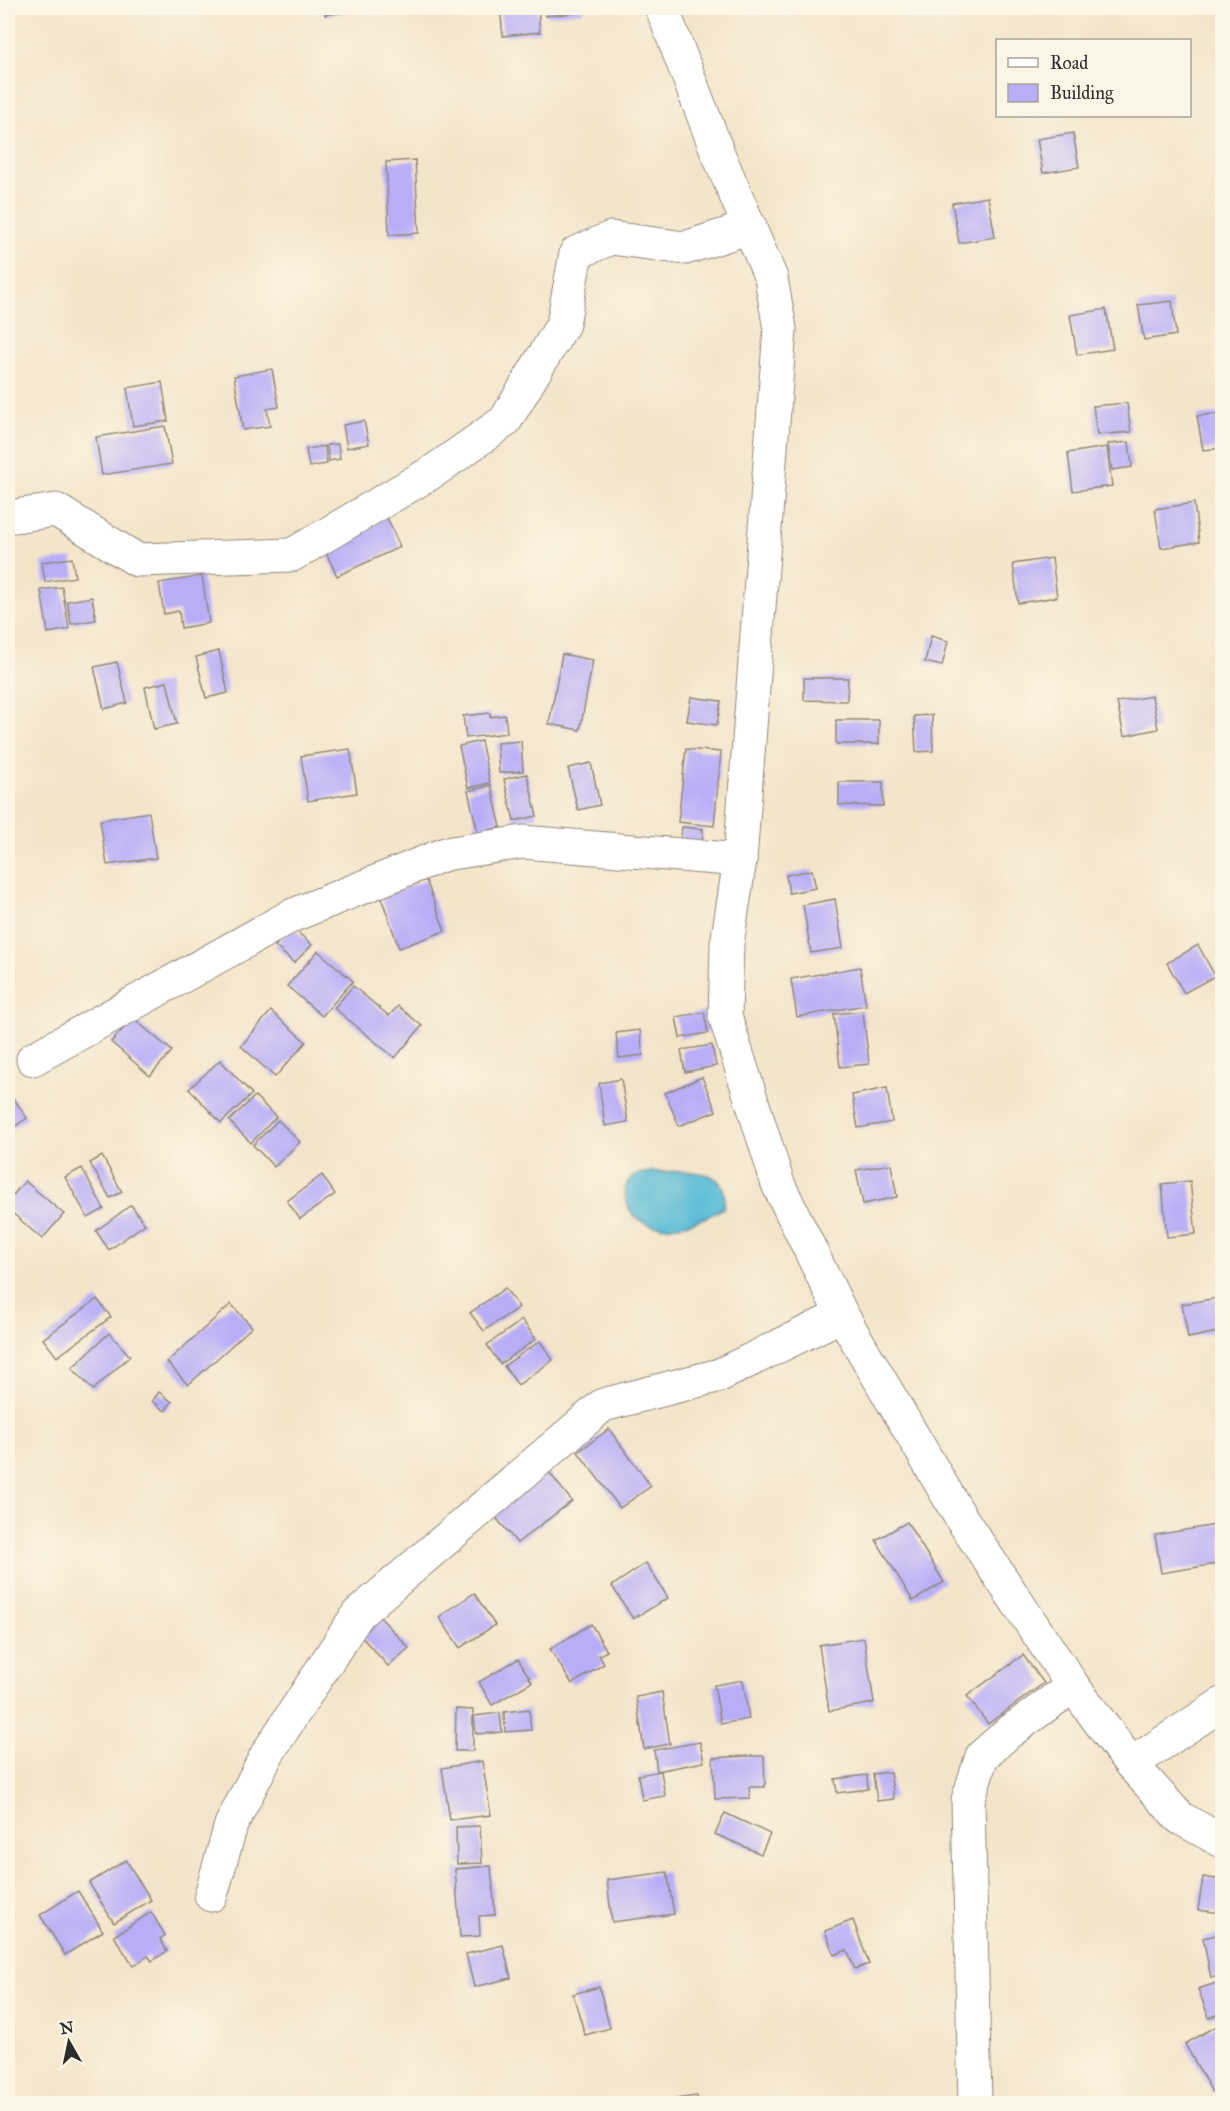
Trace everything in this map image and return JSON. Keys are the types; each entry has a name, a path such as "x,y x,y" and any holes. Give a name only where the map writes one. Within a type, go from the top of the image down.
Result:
{"street":[{"path":"662,8 717,152 771,278 780,328 740,860 727,944 725,1016 778,1184 842,1315 961,1518 1073,1686 1131,1764 1180,1818 1222,1841"},
{"path":"8,517 56,510 137,560 292,555 434,471 505,421 563,324 576,253 611,238 685,248 750,227"},
{"path":"33,1059 291,916 445,854 524,842 740,860"},
{"path":"211,1895 231,1826 267,1754 358,1614 603,1405 720,1375 842,1315"},
{"path":"975,2103 968,1800 982,1756 1008,1733 1073,1686"},
{"path":"1131,1764 1222,1704"}],"water":[{"path":"651,1172 702,1173 713,1177 720,1183 724,1194 723,1208 705,1217 670,1226 648,1224 639,1220 628,1205 626,1186 633,1176"}],"building":[{"path":"324,8 344,8 345,12 325,15"},
{"path":"500,8 538,8 540,32 503,36"},
{"path":"545,8 583,8 583,12 546,16"},
{"path":"1073,133 1079,167 1043,173 1037,139"},
{"path":"415,160 419,233 389,235 386,162"},
{"path":"988,197 995,237 959,243 952,203"},
{"path":"1172,301 1176,335 1144,340 1138,305"},
{"path":"1106,309 1113,349 1077,355 1070,315"},
{"path":"272,369 279,407 267,409 270,426 243,430 234,376"},
{"path":"162,382 168,421 133,426 127,388"},
{"path":"1127,403 1131,432 1097,435 1093,406"},
{"path":"1222,413 1222,448 1203,450 1197,416"},
{"path":"364,421 369,444 347,448 343,425"},
{"path":"165,426 172,464 102,475 96,437"},
{"path":"1129,442 1132,467 1112,470 1108,444"},
{"path":"338,444 340,459 329,461 327,445"},
{"path":"325,446 327,464 309,467 306,449"},
{"path":"1107,447 1112,486 1073,491 1068,453"},
{"path":"1194,503 1199,542 1161,548 1155,509"},
{"path":"385,513 400,547 337,576 321,542"},
{"path":"72,558 75,577 45,582 42,562"},
{"path":"1052,558 1057,597 1018,603 1013,564"},
{"path":"202,576 209,623 181,628 179,611 164,614 159,583"},
{"path":"62,587 69,629 48,633 41,590"},
{"path":"92,597 96,620 71,624 67,601"},
{"path":"931,636 948,641 942,666 925,662"},
{"path":"219,651 228,693 206,698 196,657"},
{"path":"562,654 593,660 580,730 549,724"},
{"path":"117,662 127,703 104,709 94,667"},
{"path":"804,678 848,678 847,701 804,700"},
{"path":"167,682 177,724 154,729 145,687"},
{"path":"1152,696 1158,729 1124,736 1117,702"},
{"path":"691,697 721,701 717,725 687,721"},
{"path":"490,713 490,717 505,715 507,733 466,738 463,716"},
{"path":"932,715 933,751 916,752 914,716"},
{"path":"836,720 879,720 879,744 836,744"},
{"path":"481,741 490,783 468,788 459,746"},
{"path":"521,741 523,771 499,773 497,743"},
{"path":"350,749 357,793 308,801 301,756"},
{"path":"686,749 721,752 714,826 678,822"},
{"path":"591,763 600,805 578,810 568,768"},
{"path":"527,774 537,816 514,821 504,779"},
{"path":"839,782 883,782 883,806 839,805"},
{"path":"491,785 501,827 478,833 468,791"},
{"path":"149,812 156,858 107,865 100,820"},
{"path":"682,827 703,829 702,847 680,845"},
{"path":"812,870 816,888 789,893 786,875"},
{"path":"426,880 445,931 399,948 381,897"},
{"path":"835,899 843,948 811,953 803,905"},
{"path":"292,927 312,945 294,963 275,946"},
{"path":"1198,945 1215,976 1184,993 1167,963"},
{"path":"318,951 353,981 322,1016 287,986"},
{"path":"860,967 866,1005 797,1017 791,979"},
{"path":"353,986 389,1016 398,1006 422,1026 395,1058 334,1008"},
{"path":"271,1011 306,1042 275,1077 241,1046"},
{"path":"863,1011 869,1064 840,1067 834,1014"},
{"path":"704,1012 708,1033 680,1038 676,1017"},
{"path":"133,1018 172,1051 150,1076 111,1042"},
{"path":"640,1030 643,1055 619,1058 616,1033"},
{"path":"712,1045 716,1066 685,1072 681,1050"},
{"path":"220,1060 252,1094 221,1123 189,1089"},
{"path":"702,1077 716,1111 679,1126 665,1093"},
{"path":"621,1079 628,1122 605,1126 599,1083"},
{"path":"887,1088 892,1122 858,1128 852,1095"},
{"path":"255,1096 276,1117 251,1143 229,1121"},
{"path":"14,1099 27,1118 8,1131 8,1103"},
{"path":"278,1120 300,1142 274,1167 253,1145"},
{"path":"102,1156 122,1192 110,1198 90,1163"},
{"path":"891,1164 897,1197 863,1204 856,1170"},
{"path":"82,1168 104,1209 88,1218 65,1177"},
{"path":"322,1175 335,1194 300,1219 287,1201"},
{"path":"25,1181 64,1214 42,1239 8,1209 8,1201"},
{"path":"1190,1181 1196,1234 1167,1237 1162,1184"},
{"path":"131,1205 145,1224 109,1250 96,1231"},
{"path":"505,1288 519,1307 484,1331 470,1313"},
{"path":"1217,1298 1222,1331 1188,1338 1182,1304"},
{"path":"97,1299 111,1317 57,1357 43,1339"},
{"path":"231,1304 252,1327 188,1385 167,1362"},
{"path":"522,1320 536,1339 500,1364 487,1345"},
{"path":"109,1333 130,1356 93,1390 72,1368"},
{"path":"540,1341 553,1360 518,1385 504,1366"},
{"path":"159,1392 172,1402 165,1411 152,1401"},
{"path":"609,1429 651,1486 620,1508 578,1452"},
{"path":"548,1471 572,1501 517,1543 493,1514"},
{"path":"907,1522 944,1582 913,1601 876,1540"},
{"path":"1222,1524 1222,1563 1161,1573 1155,1535"},
{"path":"646,1563 668,1598 633,1619 612,1586"},
{"path":"474,1593 495,1625 460,1648 439,1617"},
{"path":"377,1614 409,1648 388,1666 357,1632"},
{"path":"591,1624 607,1651 599,1655 604,1664 572,1684 550,1649"},
{"path":"864,1638 874,1703 829,1711 819,1645"},
{"path":"1023,1655 1044,1683 988,1724 967,1696"},
{"path":"518,1659 532,1682 492,1705 479,1682"},
{"path":"743,1680 749,1719 721,1724 714,1685"},
{"path":"662,1692 670,1744 644,1749 636,1697"},
{"path":"456,1709 473,1710 473,1751 455,1751"},
{"path":"529,1709 531,1730 505,1732 504,1712"},
{"path":"500,1713 502,1732 476,1734 474,1716"},
{"path":"700,1742 704,1762 657,1771 654,1750"},
{"path":"764,1756 765,1787 749,1787 750,1798 715,1799 713,1758"},
{"path":"482,1761 491,1815 450,1820 442,1768"},
{"path":"661,1771 665,1796 642,1800 638,1775"},
{"path":"890,1772 894,1799 877,1801 873,1774"},
{"path":"867,1775 868,1789 837,1793 835,1779"},
{"path":"725,1813 770,1834 761,1854 715,1834"},
{"path":"480,1826 482,1863 457,1864 456,1827"},
{"path":"126,1860 151,1900 114,1923 89,1883"},
{"path":"491,1866 495,1915 479,1916 480,1936 460,1937 455,1869"},
{"path":"667,1872 674,1914 612,1922 607,1880"},
{"path":"1203,1877 1222,1880 1222,1913 1198,1910"},
{"path":"78,1891 103,1931 65,1955 40,1915"},
{"path":"151,1912 165,1935 160,1939 167,1951 152,1961 148,1956 133,1966 114,1936"},
{"path":"853,1920 869,1964 855,1969 847,1950 834,1955 825,1931"},
{"path":"1222,1934 1222,1975 1211,1978 1203,1938"},
{"path":"503,1945 511,1978 474,1987 466,1954"},
{"path":"1222,1981 1222,2013 1209,2018 1198,1989"},
{"path":"599,1987 610,2028 585,2035 573,1994"},
{"path":"1222,2023 1222,2086 1212,2092 1185,2044"},
{"path":"697,2096 698,2104 650,2104 650,2102"}]}
